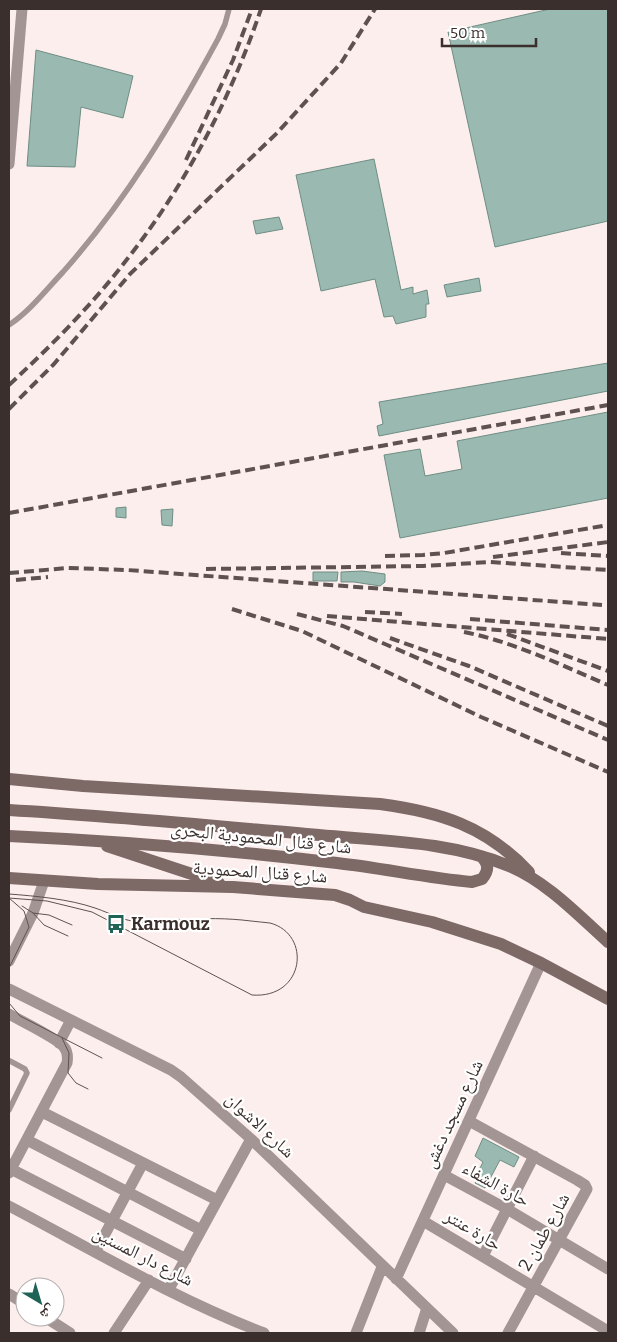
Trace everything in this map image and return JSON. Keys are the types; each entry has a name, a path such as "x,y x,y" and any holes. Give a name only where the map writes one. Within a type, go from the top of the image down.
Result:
{"main road":[{"path":"9,779 83,786 380,804 421,810 458,822 482,834 510,854 539,883"},
{"name":"شارع قنال المحمودية البحرى","path":"9,810 117,816 408,844 481,856 508,866 539,883 608,942"},
{"name":"شارع قنال المحمودية البحرى","path":"9,836 214,850 337,863 472,882 482,880 488,870 481,856"},
{"path":"88,840 233,887"},
{"name":"شارع قنال المحمودية","path":"9,878 44,881 233,887 335,895 364,907 432,922 501,944 608,999"}],"street":[{"path":"9,164 22,9"},
{"path":"9,961 33,913 44,881"},
{"name":"شارع مسجد دغش","path":"396,1279 541,963"},
{"name":"شارع الاشوان","path":"9,988 171,1070 192,1085 453,1333"},
{"path":"9,1014 59,1043 67,1051 67,1063 27,1140 14,1156 10,1171 186,1259"},
{"path":"59,1043 71,1020"},
{"path":"42,1112 217,1200"},
{"name":"شارع طمان 2","path":"469,1121 577,1180 585,1185 587,1189 508,1333"},
{"path":"169,1290 251,1139"},
{"path":"27,1140 201,1230"},
{"path":"483,1256 534,1156"},
{"path":"96,1251 143,1163"},
{"name":"حارة الشفاء","path":"444,1175 507,1209 608,1270"},
{"name":"شارع دار المسنين","path":"9,1206 169,1290 264,1333"},
{"name":"حارة عنتر","path":"423,1221 608,1331"},
{"path":"356,1333 382,1267"},
{"path":"114,1333 149,1280"},
{"path":"419,1333 427,1308"}],"lane":[{"path":"9,325 35,302 104,224 151,156 218,39 229,9"},
{"path":"9,1110 27,1073 25,1069 10,1061"}],"building":[{"path":"550,9 608,9 608,221 495,247 448,32"},
{"path":"36,50 133,76 123,118 81,107 75,167 27,166"},
{"path":"374,159 401,290 413,287 413,294 427,290 429,304 426,304 426,317 396,324 393,316 384,317 375,279 321,291 296,175"},
{"path":"279,217 283,229 256,234 253,221"},
{"path":"479,278 481,291 447,297 444,285"},
{"path":"608,363 608,391 379,436 377,426 383,424 379,402"},
{"path":"608,412 608,498 400,538 384,455 420,449 425,476 462,469 457,441"},
{"path":"126,507 126,518 116,517 116,508"},
{"path":"173,509 172,526 162,525 161,510"},
{"path":"362,571 385,574 385,582 380,586 341,582 341,572"},
{"path":"313,572 338,572 337,581 313,581"},
{"path":"483,1138 519,1157 514,1167 500,1160 485,1188 475,1183 482,1169 480,1168 483,1162 475,1156"}],"tram line":[{"path":"9,894 74,902 123,919 135,921 233,919 270,923 283,929 292,939 297,952 297,965 292,977 283,987 270,994 252,995 92,912 47,901 9,898"},
{"path":"9,898 24,911 29,927 9,968"},
{"path":"22,906 33,913 49,915 72,925"},
{"path":"33,913 44,925 68,936"},
{"path":"9,1003 20,1016 102,1058"},
{"path":"62,1038 69,1053 68,1073 76,1083 88,1089"}],"railway":[{"path":"186,160 233,60 252,9"},
{"path":"9,385 56,340 101,292 149,230 188,170 205,139 236,75 261,9"},
{"path":"9,409 54,364 130,274 277,133 341,63 375,9"},
{"path":"9,513 608,405"},
{"path":"385,556 444,553 608,525"},
{"path":"493,557 608,542"},
{"path":"561,553 608,556"},
{"path":"206,569 423,566 490,562 608,570"},
{"path":"9,573 68,568 127,570 602,605"},
{"path":"16,580 48,577"},
{"path":"232,609 302,631 481,717 608,772"},
{"path":"365,612 402,614"},
{"path":"297,614 343,626 608,740"},
{"path":"327,616 608,639"},
{"path":"470,619 608,630"},
{"path":"464,632 519,648 608,685"},
{"path":"507,634 608,671"},
{"path":"390,638 469,666 608,726"}],"place":[{"name":"Karmouz","path":"116,924"}]}
